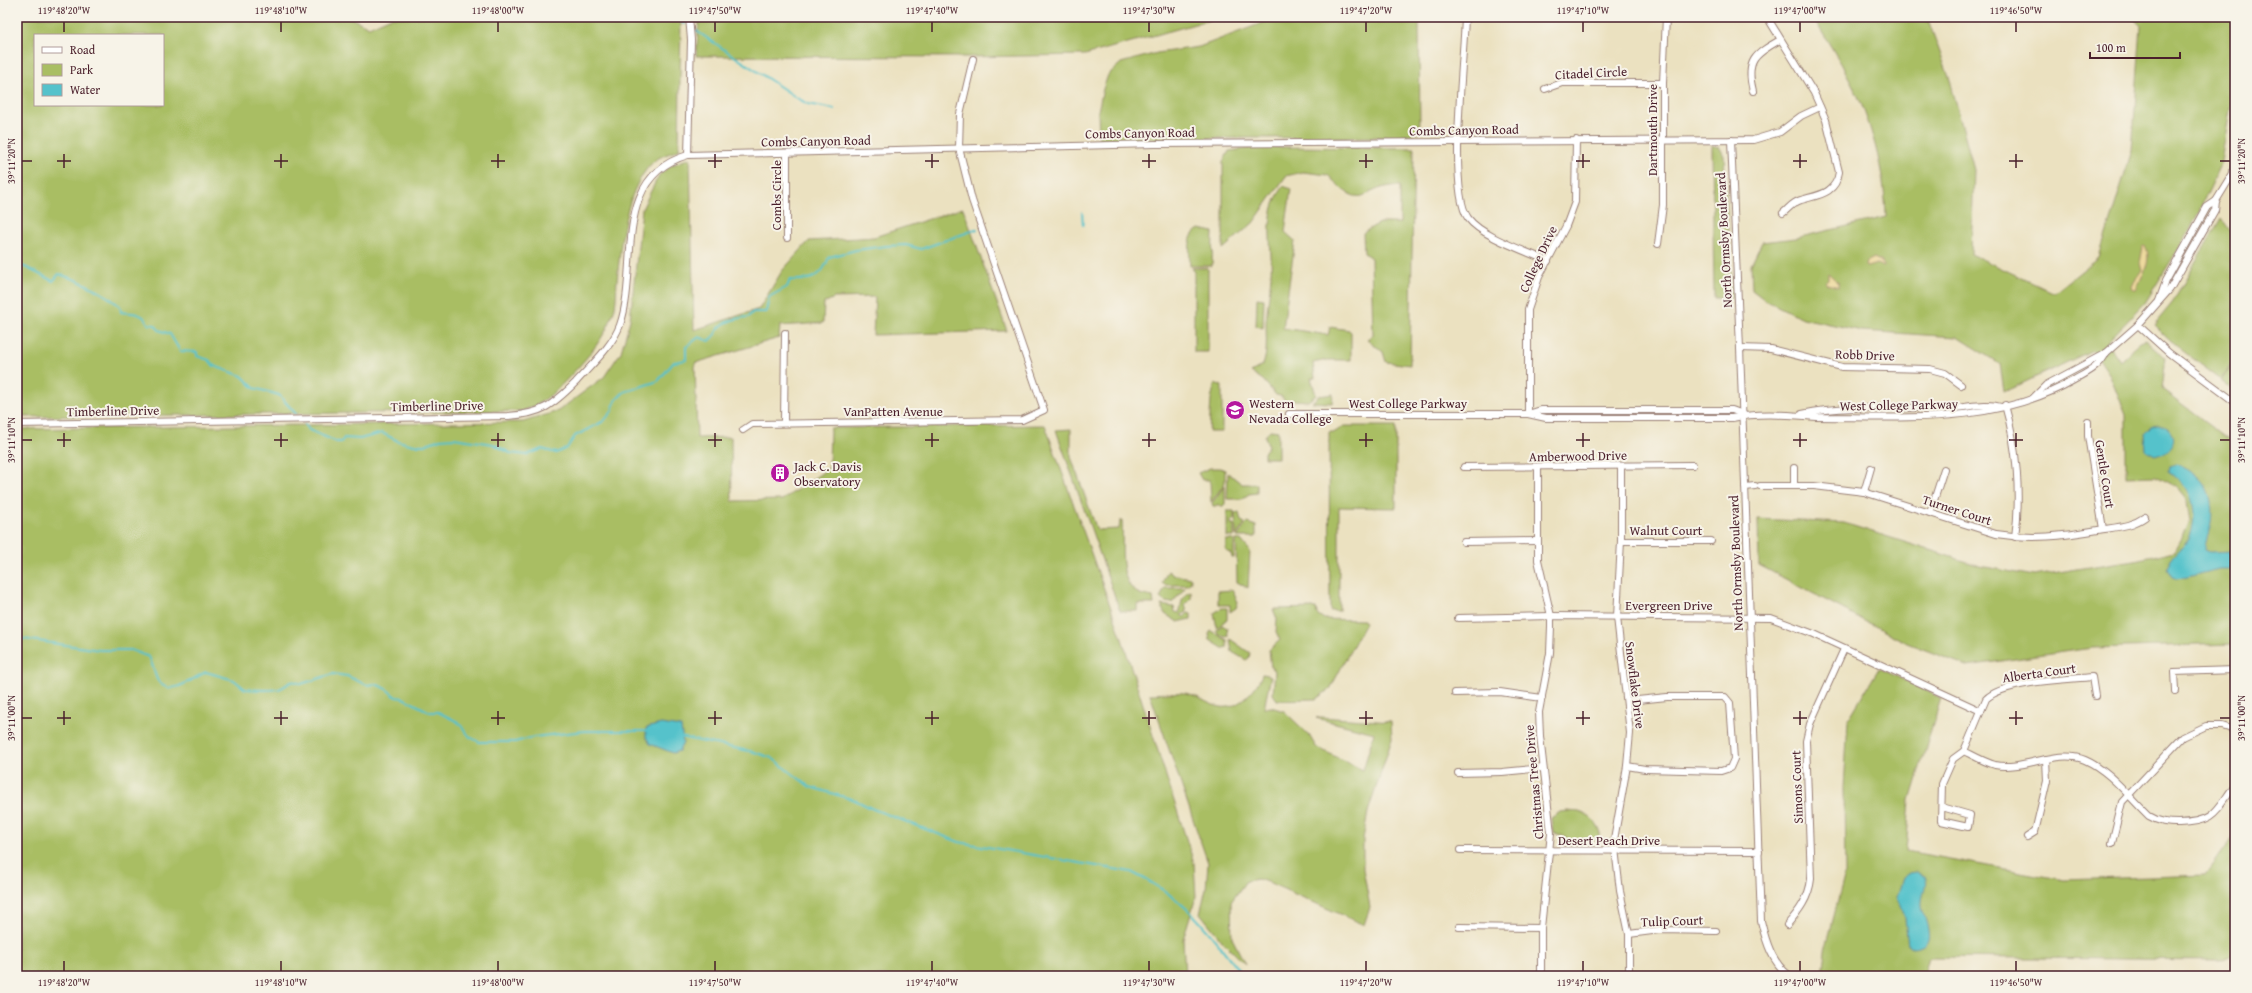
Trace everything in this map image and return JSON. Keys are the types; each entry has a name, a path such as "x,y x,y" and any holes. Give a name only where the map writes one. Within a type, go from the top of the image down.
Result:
{"street":[{"path":"688,155 691,40 689,17"},
{"path":"1465,17 1458,140 1461,202 1468,218 1486,232 1548,261"},
{"name":"Dartmouth Drive","path":"1658,244 1662,206 1662,82 1666,17"},
{"path":"1767,17 1814,93 1826,120 1839,172 1838,180 1827,192 1793,204 1783,214"},
{"path":"1754,91 1749,77 1753,60 1760,51 1780,40"},
{"path":"959,148 960,114 973,59"},
{"name":"Citadel Circle","path":"1545,89 1562,83 1662,82"},
{"name":"Combs Canyon Road","path":"688,155 959,148 1458,140 1754,140 1768,137 1780,132 1801,116 1820,107"},
{"name":"College Drive","path":"1528,414 1528,310 1532,294 1566,226 1575,202 1576,140"},
{"name":"North Ormsby Boulevard","path":"1730,140 1743,414 1761,921 1766,942 1779,966 1790,976"},
{"name":"VanPatten Avenue","path":"743,430 752,424 784,422 1022,420 1044,410 972,200 959,148"},
{"name":"Combs Circle","path":"787,153 787,238"},
{"name":"Timberline Drive","path":"17,424 508,416 535,413 547,408 571,386 616,334 624,305 631,233 635,214 644,189 657,169 666,162 688,155"},
{"name":"West College Parkway","path":"1289,414 1528,414 1546,418 1732,418 1743,414 1798,415 1830,409 1955,408 1985,404 2003,406 2034,397 2046,385 2106,353 2138,325 2170,289 2215,210 2216,201 2234,171 2235,159"},
{"path":"2138,325 2169,353 2235,402"},
{"path":"784,422 785,333"},
{"name":"Robb Drive","path":"1740,348 1771,349 1842,367 1930,369 1945,373 1961,386"},
{"path":"2003,406 2010,422 2018,497 2019,511 2015,537"},
{"name":"Gentle Court","path":"2088,422 2088,436 2103,529"},
{"name":"Amberwood Drive","path":"1464,468 1693,465"},
{"name":"Snowflake Drive","path":"1621,466 1621,541 1617,617 1621,663 1628,702 1630,734 1627,766 1617,819 1615,851 1628,934 1629,976"},
{"name":"Christmas Tree Drive","path":"1538,468 1536,541 1538,560 1550,616 1550,653 1539,712 1543,768 1551,833 1541,928 1541,976"},
{"path":"1794,468 1794,485"},
{"path":"1864,492 1871,468"},
{"path":"1930,513 1944,470"},
{"name":"Turner Court","path":"1745,486 1794,485 1839,488 1864,492 1996,534 2015,537 2053,537 2134,525 2145,516"},
{"path":"1464,542 1536,541"},
{"name":"Walnut Court","path":"1621,541 1711,541"},
{"name":"Evergreen Drive","path":"1458,618 1550,616 1750,616 1771,618 1783,621 1981,711"},
{"name":"Simons Court","path":"1787,925 1802,908 1810,888 1811,879 1806,770 1808,732 1844,649"},
{"path":"2175,691 2174,672 2235,670"},
{"name":"Alberta Court","path":"1981,711 1986,700 1992,693 2010,686 2092,677 2095,696"},
{"path":"1455,693 1500,692 1542,698"},
{"path":"1627,766 1645,769 1721,771 1730,768 1734,760 1730,703 1725,697 1667,697 1628,702"},
{"path":"1942,807 1970,815 1968,827 1941,821 1942,784 1953,759 1964,751 1981,711"},
{"path":"2112,843 2119,807 2183,737 2191,732 2213,726 2235,730"},
{"path":"1964,751 1995,765 2012,765 2068,757 2085,760 2099,768 2149,816 2166,823 2197,823 2214,814 2235,785"},
{"path":"2027,837 2035,832 2047,781 2046,759"},
{"path":"1458,773 1510,772 1543,768"},
{"name":"Desert Peach Drive","path":"1460,850 1759,851"},
{"path":"1459,926 1541,928"},
{"name":"Tulip Court","path":"1628,934 1660,930 1716,931"}],"green space":[{"path":"17,17 349,17 369,27 391,17 681,17 679,150 652,163 635,188 622,235 615,306 610,322 596,346 566,380 537,405 522,411 17,417"},
{"path":"697,17 1220,17 1085,55 967,57 696,56 699,21"},
{"path":"1278,17 1419,17 1420,133 1388,137 1099,139 1098,111 1103,89 1108,75 1121,63 1157,53 1199,47"},
{"path":"1813,17 1927,17 1950,80 1974,170 1971,254 2054,293 2099,257 2132,150 2141,26 2132,17 2235,17 2235,82 2220,167 2190,230 2145,303 2107,342 2120,361 2140,342 2146,340 2166,358 2162,389 2235,444 2235,644 2092,648 1967,666 1907,643 1759,565 1758,519 1844,523 1980,566 2034,576 2140,559 2175,551 2190,522 2187,501 2176,487 2155,476 2126,477 2126,415 2110,375 2093,350 2004,392 2000,364 1957,337 1862,331 1802,318 1765,300 1752,290 1751,265 1762,242 1796,238 1886,217 1883,183 1876,147 1858,95 1837,56"},
{"path":"1712,145 1720,148 1724,156 1732,298 1714,298"},
{"path":"1262,147 1414,148 1410,365 1386,362 1383,352 1367,339 1373,335 1371,258 1364,253 1363,233 1379,223 1400,223 1400,186 1378,189 1364,196 1357,196 1350,194 1340,187 1328,175 1303,172 1286,176 1253,223 1223,249 1223,162 1229,151"},
{"path":"690,158 694,330 759,309 782,271 809,241 874,237 963,208 1007,331 873,335 875,297 834,298 824,303 823,323 780,326 779,338 695,363 697,438 731,437 732,501 782,500 829,468 830,428 1045,425 1121,636 1194,863 1196,897 1183,939 1185,976 17,976 17,429 523,422 558,411 604,377 621,352 630,320 642,209 659,175 672,165"},
{"path":"1283,186 1291,189 1285,232 1295,241 1283,328 1328,335 1330,327 1349,330 1351,332 1351,360 1327,360 1313,363 1315,378 1311,378 1316,395 1308,401 1292,400 1286,402 1281,396 1276,395 1263,380 1251,372 1263,365 1266,355 1266,322 1271,276 1271,219 1277,198"},
{"path":"2221,218 2235,237 2235,356 2221,380 2170,341 2154,325 2173,302"},
{"path":"1200,229 1213,232 1212,266 1190,266 1189,250 1191,239 1196,231"},
{"path":"1192,268 1208,268 1208,352 1194,352 1194,271"},
{"path":"1257,298 1264,299 1263,328 1256,326"},
{"path":"2235,359 2235,391 2221,381"},
{"path":"1215,383 1222,386 1222,432 1209,432 1211,399"},
{"path":"1333,394 1332,403 1312,402 1319,396"},
{"path":"1344,426 1396,426 1396,508 1339,507 1339,611 1330,611 1329,432 1335,432"},
{"path":"1071,429 1071,457 1097,530 1119,529 1120,521 1122,521 1123,559 1126,578 1130,586 1136,592 1153,597 1154,604 1137,604 1137,611 1120,611 1056,430"},
{"path":"1270,430 1278,431 1278,458 1264,458 1264,453 1268,446 1265,436"},
{"path":"1210,468 1220,468 1225,470 1225,483 1211,502 1210,480 1202,480 1198,473"},
{"path":"1228,473 1242,484 1257,484 1257,493 1249,494 1242,499 1227,499"},
{"path":"1225,485 1225,504 1223,506 1213,506 1212,503"},
{"path":"1227,511 1234,511 1234,520 1231,520 1231,524 1234,524 1234,537 1227,537"},
{"path":"1235,513 1239,513 1241,521 1245,523 1236,536"},
{"path":"1247,523 1256,526 1256,537 1237,537"},
{"path":"1226,540 1234,540 1234,558 1232,558 1231,554 1226,551"},
{"path":"1236,540 1241,540 1250,551 1248,588 1237,582"},
{"path":"1168,571 1173,575 1191,578 1191,582 1187,585 1165,585 1162,583"},
{"path":"1165,588 1185,588 1172,603 1165,602 1160,598"},
{"path":"1232,590 1238,602 1236,608 1230,612 1230,605 1221,605 1218,603 1218,591"},
{"path":"1191,591 1191,599 1185,604 1187,612 1181,615 1184,617 1188,613 1191,614 1191,619 1178,622 1165,614 1161,605 1174,607 1175,612 1179,613 1183,598"},
{"path":"1222,608 1227,608 1227,619 1217,628 1214,613"},
{"path":"1316,608 1317,614 1324,619 1363,620 1365,623 1330,689 1316,699 1277,700 1273,694 1275,671 1271,668 1269,650 1280,640 1276,632 1277,619 1273,609"},
{"path":"1222,625 1227,628 1228,636 1221,635 1216,631"},
{"path":"1211,631 1227,640 1227,648 1224,649 1210,640 1209,634"},
{"path":"1230,639 1250,653 1249,658 1246,660 1232,652"},
{"path":"1879,668 1941,698 1910,800 1906,851 2064,880 2205,875 2235,833 2235,954 2220,960 1929,957 1924,975 1822,974 1825,951 1845,873 1844,789 1848,720"},
{"path":"1262,674 1271,676 1264,708 1271,707 1284,711 1309,735 1316,747 1363,770 1374,733 1316,718 1321,717 1391,722 1392,739 1368,812 1363,839 1363,869 1370,907 1364,925 1268,882 1258,879 1246,881 1231,902 1232,938 1245,964 1223,942 1200,913 1206,889 1208,863 1150,694 1186,693 1217,706 1227,707 1240,702 1246,697 1260,680"},
{"path":"1560,812 1581,812 1593,820 1598,826 1598,839 1593,841 1582,839 1580,841 1573,841 1553,832 1551,818"}],"sand":[{"path":"2145,246 2148,256 2146,268 2136,289 2133,289 2132,285 2142,271 2140,263 2143,247"},
{"path":"1874,258 1882,262 1883,267 1877,264 1867,267 1865,266 1866,262"},
{"path":"1828,273 1839,283 1839,287 1827,284 1825,282 1828,279"}],"water":[{"path":"2158,424 2171,431 2174,440 2168,450 2156,456 2146,451 2145,432 2152,425"},
{"path":"2177,464 2186,468 2201,480 2206,486 2209,494 2212,512 2205,550 2210,552 2235,551 2235,569 2219,569 2178,579 2172,577 2167,569 2172,559 2189,538 2192,531 2194,515 2188,492 2169,471 2170,466"},
{"path":"661,724 681,727 683,743 679,751 673,753 650,744 646,737 646,728"},
{"path":"1917,872 1924,876 1925,880 1922,907 1929,936 1927,942 1922,946 1913,948 1908,945 1905,918 1896,897 1902,878 1909,873"}],"waterway":[{"path":"673,17 685,24"},
{"path":"695,30 797,98 808,104 834,109"},
{"path":"1082,212 1083,225"},
{"path":"305,424 309,430 337,442 341,442 344,438 360,439 382,433 398,441 414,445 424,445 440,439 454,438 493,444 510,453 527,455 542,449 556,453 567,448 575,436 604,421 612,411 615,401 624,392 658,381 674,362 686,360 686,347 699,337 709,341 725,323 748,317 753,312 766,312 769,297 787,287 790,280 804,280 815,277 823,270 829,257 856,250 886,246 906,245 921,249 977,229"},
{"path":"17,266 25,267 53,281 59,274 91,287 120,306 121,312 140,315 148,324 155,325 159,330 170,334 180,351 197,352 197,356 209,360 214,366 242,376 254,388 279,395 296,414"},
{"path":"17,638 100,650 131,650 149,657 158,681 163,686 169,688 182,685 206,672 234,680 245,689 262,690 279,689 294,681 301,684 333,674 347,676 367,685 375,684 385,688 396,697 403,698 430,712 438,712 458,722 470,737 479,742 515,742 534,737 584,731 648,731"},
{"path":"680,737 754,752 772,758 810,787 855,800 873,809 959,842 1131,872 1150,882 1182,904 1207,929 1243,976"}],"place":[{"name":"Western Nevada College","path":"1235,410"},
{"name":"Jack C. Davis Observatory","path":"780,473"}]}
